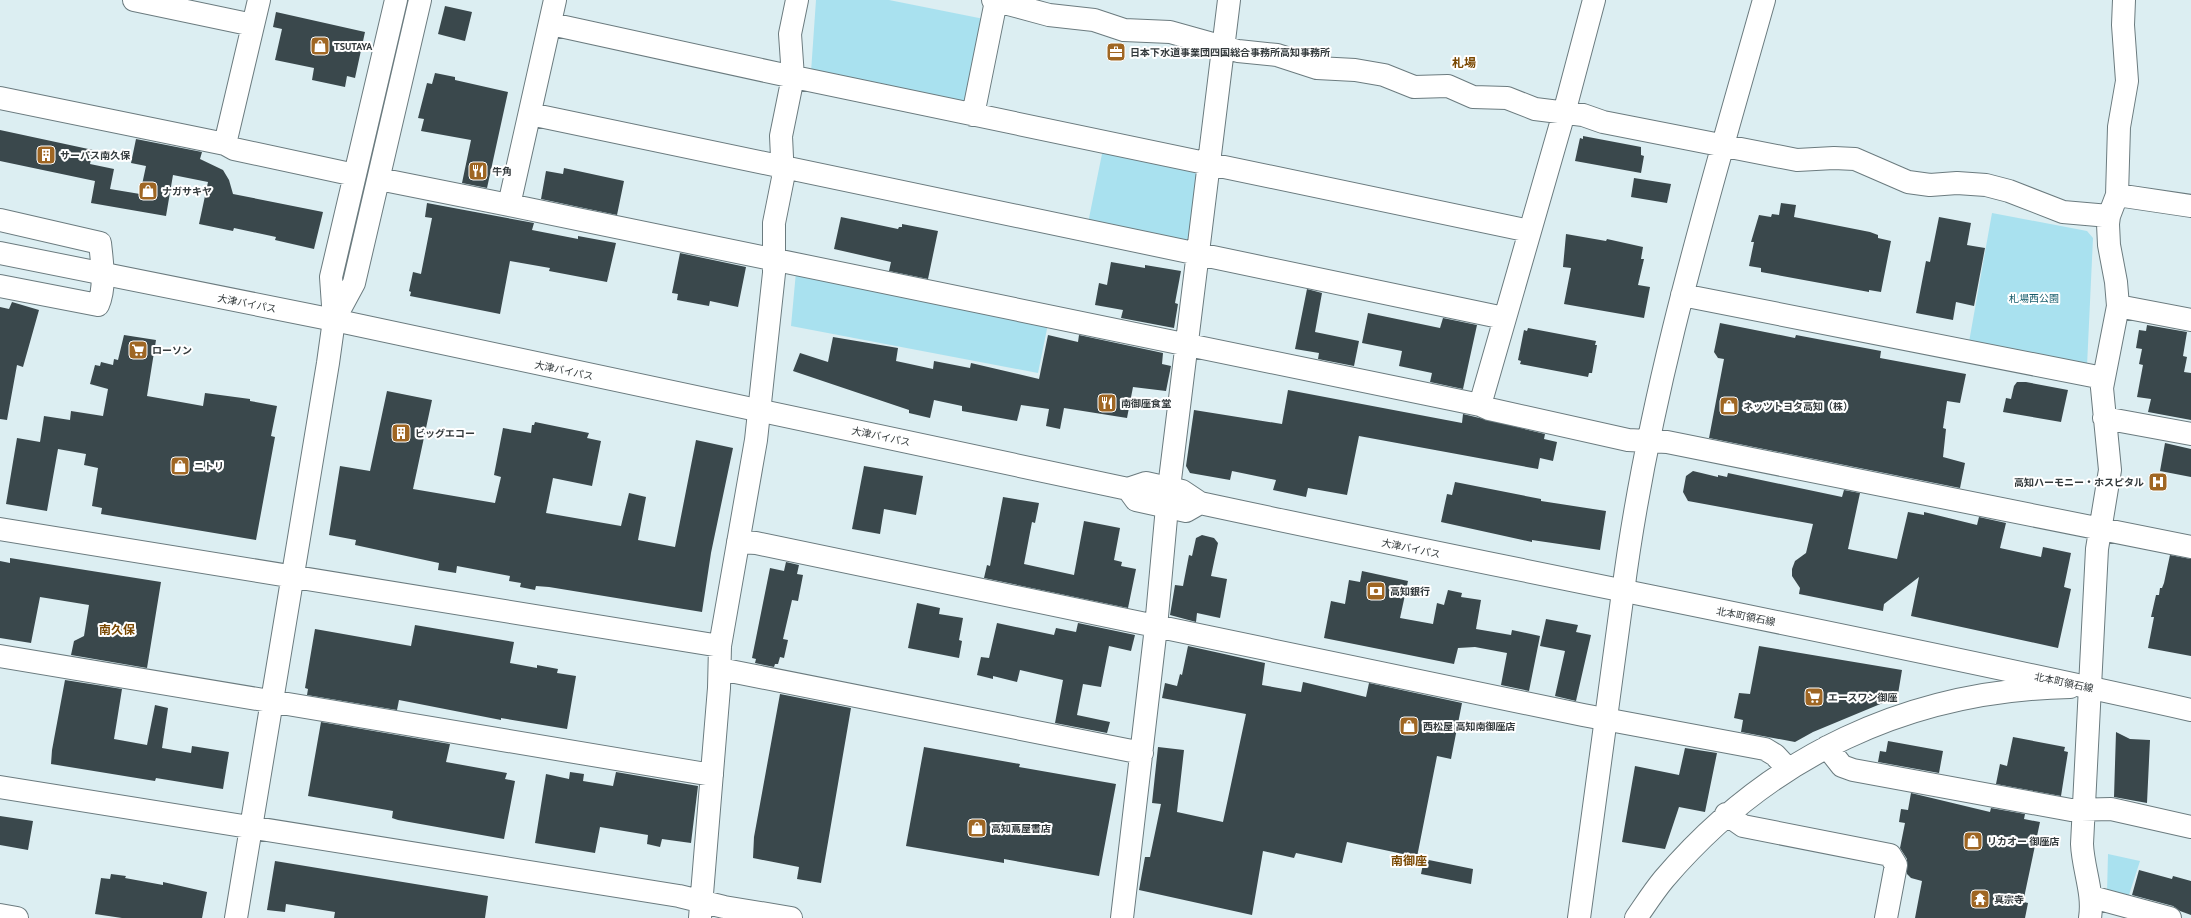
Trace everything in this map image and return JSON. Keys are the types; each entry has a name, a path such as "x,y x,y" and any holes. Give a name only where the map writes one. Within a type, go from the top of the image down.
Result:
{"street":[{"path":"134,0 253,25"},
{"path":"225,144 259,0"},
{"path":"236,918 334,320 331,278 396,0"},
{"path":"334,320 354,282 420,0"},
{"path":"509,206 556,0"},
{"path":"701,910 720,669 720,646 760,410 774,260 774,223 783,168 781,136 793,77 790,34 797,0"},
{"path":"993,0 1049,15 1081,9 1131,31 1178,34 1224,48 1277,55 1317,68 1355,70 1384,75 1417,87 1448,86 1472,97 1507,98 1535,109 1583,115 1604,122 1797,160 1834,158 1855,159 1908,182 1930,185 1956,183 1986,185 2009,191 2063,212 2109,216"},
{"path":"973,115 996,0"},
{"path":"1122,918 1156,627 1168,497 1229,0"},
{"path":"1480,405 1564,112 1594,0"},
{"path":"1579,918 1623,592 1647,441 1682,295 1764,0"},
{"path":"2124,0 2124,25 2128,71 2119,127 2117,196 2109,216 2109,245 2116,282 2118,306 2102,388 2110,470 2097,548 2082,853 2091,908 2170,918"},
{"path":"551,24 793,77 1530,231"},
{"path":"0,98 225,144 234,149 355,175"},
{"path":"530,114 1504,318"},
{"path":"379,179 1480,405 1489,409 1628,440 1667,442 2191,547"},
{"path":"2117,196 2191,206"},
{"path":"0,220 100,242 102,274 101,297 98,305 0,286"},
{"name":"大津バイパス","path":"0,253 334,320 1128,489 1136,500 1168,497 1186,511 1200,503 1623,592"},
{"path":"1682,295 2103,378"},
{"path":"2118,306 2191,320"},
{"path":"2104,418 2191,434"},
{"path":"0,529 720,646"},
{"path":"738,542 756,543 1156,627 1607,719 1766,749 1775,755 1788,769"},
{"name":"北本町領石線","path":"1623,592 1761,618 2191,710"},
{"path":"0,656 712,775"},
{"path":"720,669 1142,753"},
{"path":"1636,918 1663,880 1691,848 1726,814 1788,769 1826,747 1909,713 1959,698 2012,690 2089,687"},
{"path":"1826,747 1842,766 1853,770 2071,810 2111,809 2191,827"},
{"path":"0,787 251,829 678,896 701,910 791,918"},
{"path":"1726,814 1743,826 1890,856 1896,865 1886,918"},
{"path":"0,915 17,918"}],"green space":[{"path":"816,0 889,0 984,19 969,99 962,103 811,72"},
{"path":"1103,149 1192,168 1197,175 1189,238 1182,242 1088,223"},
{"name":"札場西公園","path":"1992,213 2087,231 2093,238 2087,366 1969,342"},
{"path":"796,272 1048,324 1038,373 791,326"},
{"path":"2108,854 2140,861 2128,898 2107,893"}],"building":[{"path":"445,6 472,12 465,41 438,34"},
{"name":"TSUTAYA","path":"276,12 365,32 355,78 347,76 345,87 312,80 314,68 275,60 282,29 273,27"},
{"path":"435,73 455,77 455,80 508,92 487,188 462,183 471,140 421,131 424,119 418,118 427,83 432,84"},
{"path":"0,130 93,150 90,164 114,169 110,189 140,194 146,166 131,163 136,139 202,152 200,159 223,170 229,180 233,194 323,212 314,249 275,240 276,237 234,228 233,231 199,224 208,182 173,175 166,216 91,203 95,181 0,161"},
{"path":"1583,136 1641,147 1641,155 1644,156 1641,173 1575,161 1580,138 1583,139"},
{"path":"564,168 624,181 617,215 541,199 546,171 563,174"},
{"path":"1634,178 1671,184 1667,203 1631,197"},
{"path":"427,203 534,223 532,230 578,239 578,236 616,243 607,282 549,271 550,268 510,261 500,314 410,296 411,292 409,291 413,272 421,274 432,218 425,217"},
{"path":"1781,203 1796,205 1794,217 1870,232 1878,235 1878,238 1891,241 1881,292 1869,290 1869,292 1761,272 1761,268 1749,266 1754,242 1751,242 1759,215 1771,217 1772,214 1779,215"},
{"path":"841,217 898,229 899,227 902,227 902,224 938,231 928,279 889,271 891,262 834,249"},
{"path":"1939,217 1971,223 1967,245 1985,248 1974,306 1956,302 1953,320 1916,313 1926,261 1930,262"},
{"path":"1566,234 1606,241 1607,239 1643,247 1641,259 1644,259 1638,285 1650,287 1644,318 1564,304 1571,268 1563,267"},
{"path":"680,253 746,267 738,307 710,301 709,306 677,300 678,294 672,293"},
{"path":"1111,262 1145,268 1145,265 1181,271 1175,303 1178,304 1174,328 1121,318 1123,310 1095,305 1099,283 1107,285"},
{"path":"1307,289 1322,293 1315,332 1359,341 1354,366 1318,359 1319,353 1295,349"},
{"path":"12,302 39,310 23,367 17,365 7,420 0,419 0,307 9,309"},
{"path":"1368,313 1440,328 1443,318 1477,325 1463,389 1430,382 1432,373 1399,366 1402,351 1362,343"},
{"path":"1720,323 1795,338 1796,335 1881,351 1880,358 1966,374 1960,403 1947,401 1943,428 1946,429 1943,457 1965,463 1960,488 1709,438 1724,359 1718,358 1714,352"},
{"path":"2147,325 2187,332 2183,356 2187,357 2184,372 2191,373 2191,420 2148,412 2151,399 2137,397 2143,365 2139,364 2142,349 2136,348 2139,330 2146,331"},
{"path":"1528,328 1596,341 1595,345 1597,345 1592,373 1589,373 1588,377 1520,364 1521,361 1518,360 1524,330 1527,331"},
{"name":"ニトリ","path":"124,335 156,340 147,396 203,406 205,393 250,399 250,401 277,406 271,436 275,437 256,540 101,514 102,508 92,506 98,468 84,465 86,454 58,449 47,511 6,504 17,438 40,442 44,416 70,420 71,411 103,416 108,389 90,384 95,365 100,366 101,362 113,365 114,359 118,360"},
{"path":"1048,335 1078,342 1079,335 1163,353 1162,364 1171,366 1166,391 1133,387 1127,418 1064,408 1060,429 1046,426 1049,409 1021,405 1017,421 962,411 962,406 934,400 930,418 909,413 909,410 793,371 800,353 828,362 833,337 898,348 896,361 933,369 934,361 970,368 971,363 1039,379"},
{"path":"2017,382 2026,382 2068,390 2061,422 2003,412 2006,398 2011,399 2014,386"},
{"path":"1288,390 1462,423 1463,414 1545,434 1544,439 1557,442 1553,461 1540,458 1538,469 1359,436 1347,495 1308,488 1306,497 1273,490 1276,480 1232,471 1230,480 1190,473 1186,466 1194,410 1282,424"},
{"path":"387,391 432,400 413,489 495,503 501,477 494,475 503,428 531,433 532,425 534,425 535,422 589,433 587,438 601,441 592,486 553,478 546,513 621,526 629,493 646,497 638,540 675,547 696,440 733,448 711,553 702,612 549,587 536,586 535,590 520,587 521,583 509,581 510,576 457,566 456,573 438,570 439,563 355,545 356,540 329,535 340,466 370,471"},
{"path":"2165,443 2191,449 2191,477 2160,471"},
{"path":"864,466 923,476 916,515 884,509 880,534 852,529"},
{"path":"1693,471 1718,477 1718,475 1727,477 1728,473 1842,497 1844,490 1860,493 1848,549 1897,559 1908,512 1924,515 1924,512 1977,525 1979,517 2006,523 2000,548 2041,557 2043,547 2071,553 2064,587 2071,589 2058,648 1911,616 1919,577 1884,604 1883,611 1799,594 1800,588 1792,576 1792,569 1795,561 1806,553 1813,524 1688,501 1683,492 1686,476"},
{"path":"1455,482 1541,499 1541,501 1606,511 1600,550 1532,540 1532,542 1441,522 1447,494 1452,495"},
{"path":"1003,497 1039,503 1035,523 1032,522 1024,564 1074,575 1084,521 1120,528 1114,560 1122,562 1121,566 1136,569 1128,608 984,578 987,565 990,566"},
{"path":"1202,535 1214,538 1218,543 1211,576 1227,579 1220,618 1197,613 1196,622 1170,615 1175,585 1183,586 1189,555 1192,556 1196,538"},
{"path":"2170,555 2191,559 2191,656 2148,648 2154,617 2151,617 2156,595 2159,595 2160,588 2162,588 2164,583"},
{"path":"10,558 161,582 147,668 71,655 74,641 84,636 89,605 40,597 31,643 0,638 0,561 10,563"},
{"path":"786,562 799,565 797,574 803,575 798,601 792,600 783,639 788,640 784,658 780,657 778,664 775,664 774,667 755,663 756,659 752,658 770,568 784,571"},
{"path":"1362,571 1408,581 1400,618 1433,624 1437,603 1444,605 1448,590 1462,593 1461,597 1481,600 1476,629 1511,635 1512,630 1540,636 1529,691 1501,685 1507,653 1475,647 1458,648 1454,664 1324,638 1331,601 1345,604 1349,580 1360,582"},
{"path":"917,603 940,608 939,614 963,618 959,640 962,641 959,658 908,648"},
{"path":"1546,619 1578,625 1576,632 1591,635 1576,701 1555,696 1565,651 1540,646"},
{"path":"997,623 1054,635 1056,628 1076,632 1078,623 1135,635 1131,651 1109,646 1101,687 1083,684 1077,715 1110,722 1107,733 1055,723 1063,680 1020,670 1017,682 993,676 993,679 977,675 981,657 989,658"},
{"path":"415,625 514,642 510,663 537,668 537,665 558,669 557,673 576,676 567,729 501,718 501,720 399,700 397,710 307,695 308,689 305,688 315,629 411,646"},
{"path":"1188,646 1265,663 1262,685 1301,692 1303,682 1366,697 1369,683 1462,703 1451,759 1437,756 1417,857 1347,842 1342,863 1296,853 1294,858 1263,851 1252,915 1139,890 1145,857 1150,857 1161,804 1152,803 1158,747 1184,750 1177,812 1223,822 1246,714 1162,698 1165,683 1177,686 1180,674 1182,675"},
{"name":"エースワン御座","path":"1759,646 1902,670 1898,694 1891,693 1890,700 1813,732 1795,742 1741,732 1743,720 1734,718 1739,693 1750,694"},
{"path":"65,680 122,689 114,739 147,745 155,705 168,708 162,748 191,753 192,746 229,752 223,789 156,778 155,781 51,764 52,750"},
{"path":"780,694 851,708 821,883 797,879 799,867 753,858 754,837"},
{"path":"321,722 450,744 446,762 507,773 505,779 515,781 504,839 398,820 392,818 393,811 308,796"},
{"path":"2116,732 2130,739 2150,740 2147,803 2114,797"},
{"path":"2013,737 2065,747 2064,751 2068,752 2061,796 1996,784 2000,764 2007,766"},
{"path":"1888,741 1943,751 1939,773 1878,762 1880,751 1886,752"},
{"path":"924,747 1020,764 1019,767 1116,784 1099,876 1004,859 1004,863 906,846"},
{"path":"1685,748 1717,753 1705,812 1679,807 1665,849 1622,842 1635,766 1679,775"},
{"path":"570,772 584,774 583,781 613,786 616,772 698,786 691,843 662,839 660,847 647,844 648,835 600,827 595,853 535,843 546,774 569,779"},
{"path":"1911,793 1990,812 1991,808 2025,814 2024,819 2040,822 2025,893 2024,902 2028,903 2025,918 1915,918 1922,881 1911,878 1907,874 1907,859 1900,848 1905,823 1899,822 1901,809 1908,810"},
{"path":"0,816 33,821 28,850 0,845"},
{"path":"1424,859 1473,869 1471,884 1421,874"},
{"path":"275,861 488,896 485,918 334,918 335,912 286,904 285,912 267,910"},
{"path":"2139,870 2172,879 2173,876 2191,881 2191,915 2180,911 2173,906 2132,895"},
{"path":"111,874 163,885 163,882 207,892 202,918 122,918 95,914 101,878 110,879"}],"place":[{"name":"TSUTAYA","path":"320,46"},
{"name":"日本下水道事業団四国総合事務所高知事務所","path":"1116,52"},
{"name":"サーパス南久保","path":"46,155"},
{"name":"牛角","path":"478,171"},
{"name":"ナガサキヤ","path":"148,191"},
{"name":"ローソン","path":"138,350"},
{"name":"南御座食堂","path":"1107,403"},
{"name":"ネッツトヨタ高知（株）","path":"1729,406"},
{"name":"ビッグエコー","path":"401,433"},
{"name":"ニトリ","path":"180,466"},
{"name":"高知ハーモニー・ホスピタル","path":"2158,482"},
{"name":"高知銀行","path":"1376,591"},
{"name":"エースワン御座","path":"1814,697"},
{"name":"西松屋 高知南御座店","path":"1409,726"},
{"name":"高知蔦屋書店","path":"977,828"},
{"name":"リカオー 御座店","path":"1973,841"},
{"name":"真宗寺","path":"1980,899"}],"district":[{"name":"札場","path":"1464,63"},
{"name":"南久保","path":"117,630"},
{"name":"南御座","path":"1409,861"}]}
